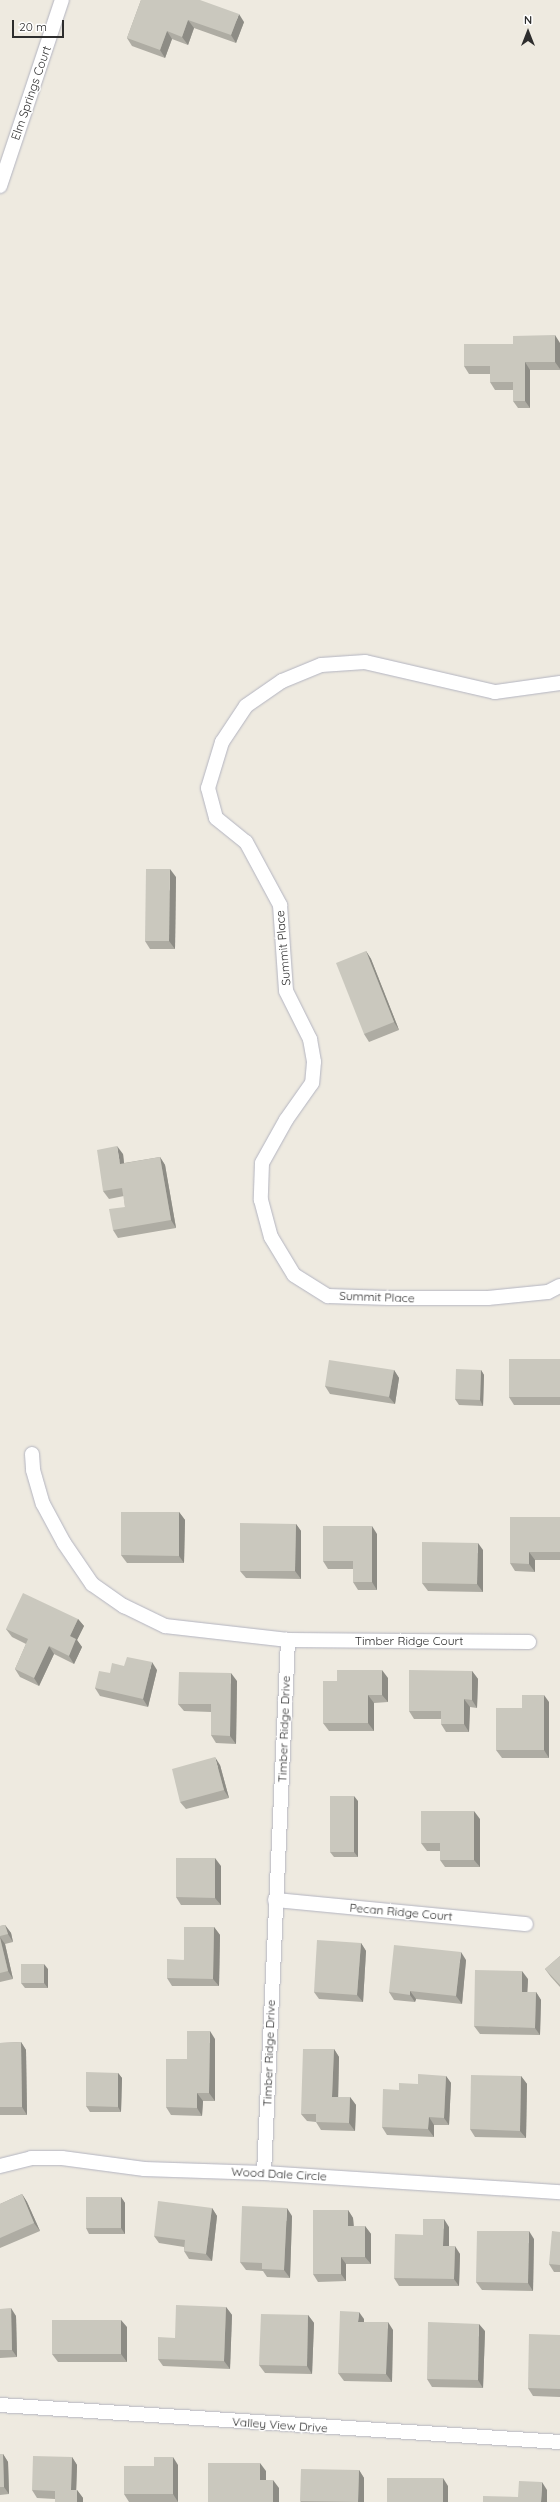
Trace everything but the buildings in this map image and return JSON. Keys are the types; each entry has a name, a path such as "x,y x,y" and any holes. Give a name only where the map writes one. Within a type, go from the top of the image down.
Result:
{"street":[{"name":"Elm Springs Court","path":"0,186 62,0"},
{"name":"Summit Place","path":"560,683 495,692 365,662 321,665 282,681 246,706 222,742 208,788 216,818 246,842 280,905 286,991 310,1039 314,1062 312,1083 286,1120 262,1163 261,1200 271,1237 294,1275 328,1296 374,1298 488,1298 548,1292 560,1286"},
{"path":"32,1454 33,1470 43,1504 64,1543 92,1584 124,1606 165,1626 288,1640"},
{"name":"Timber Ridge Court","path":"288,1640 529,1642"},
{"name":"Timber Ridge Drive","path":"264,2173 275,1900 288,1640"},
{"name":"Pecan Ridge Court","path":"275,1900 526,1924"},
{"name":"Wood Dale Circle","path":"0,2166 31,2158 55,2158 144,2169 264,2173 560,2192"},
{"name":"Valley View Drive","path":"0,2405 560,2442"}]}
